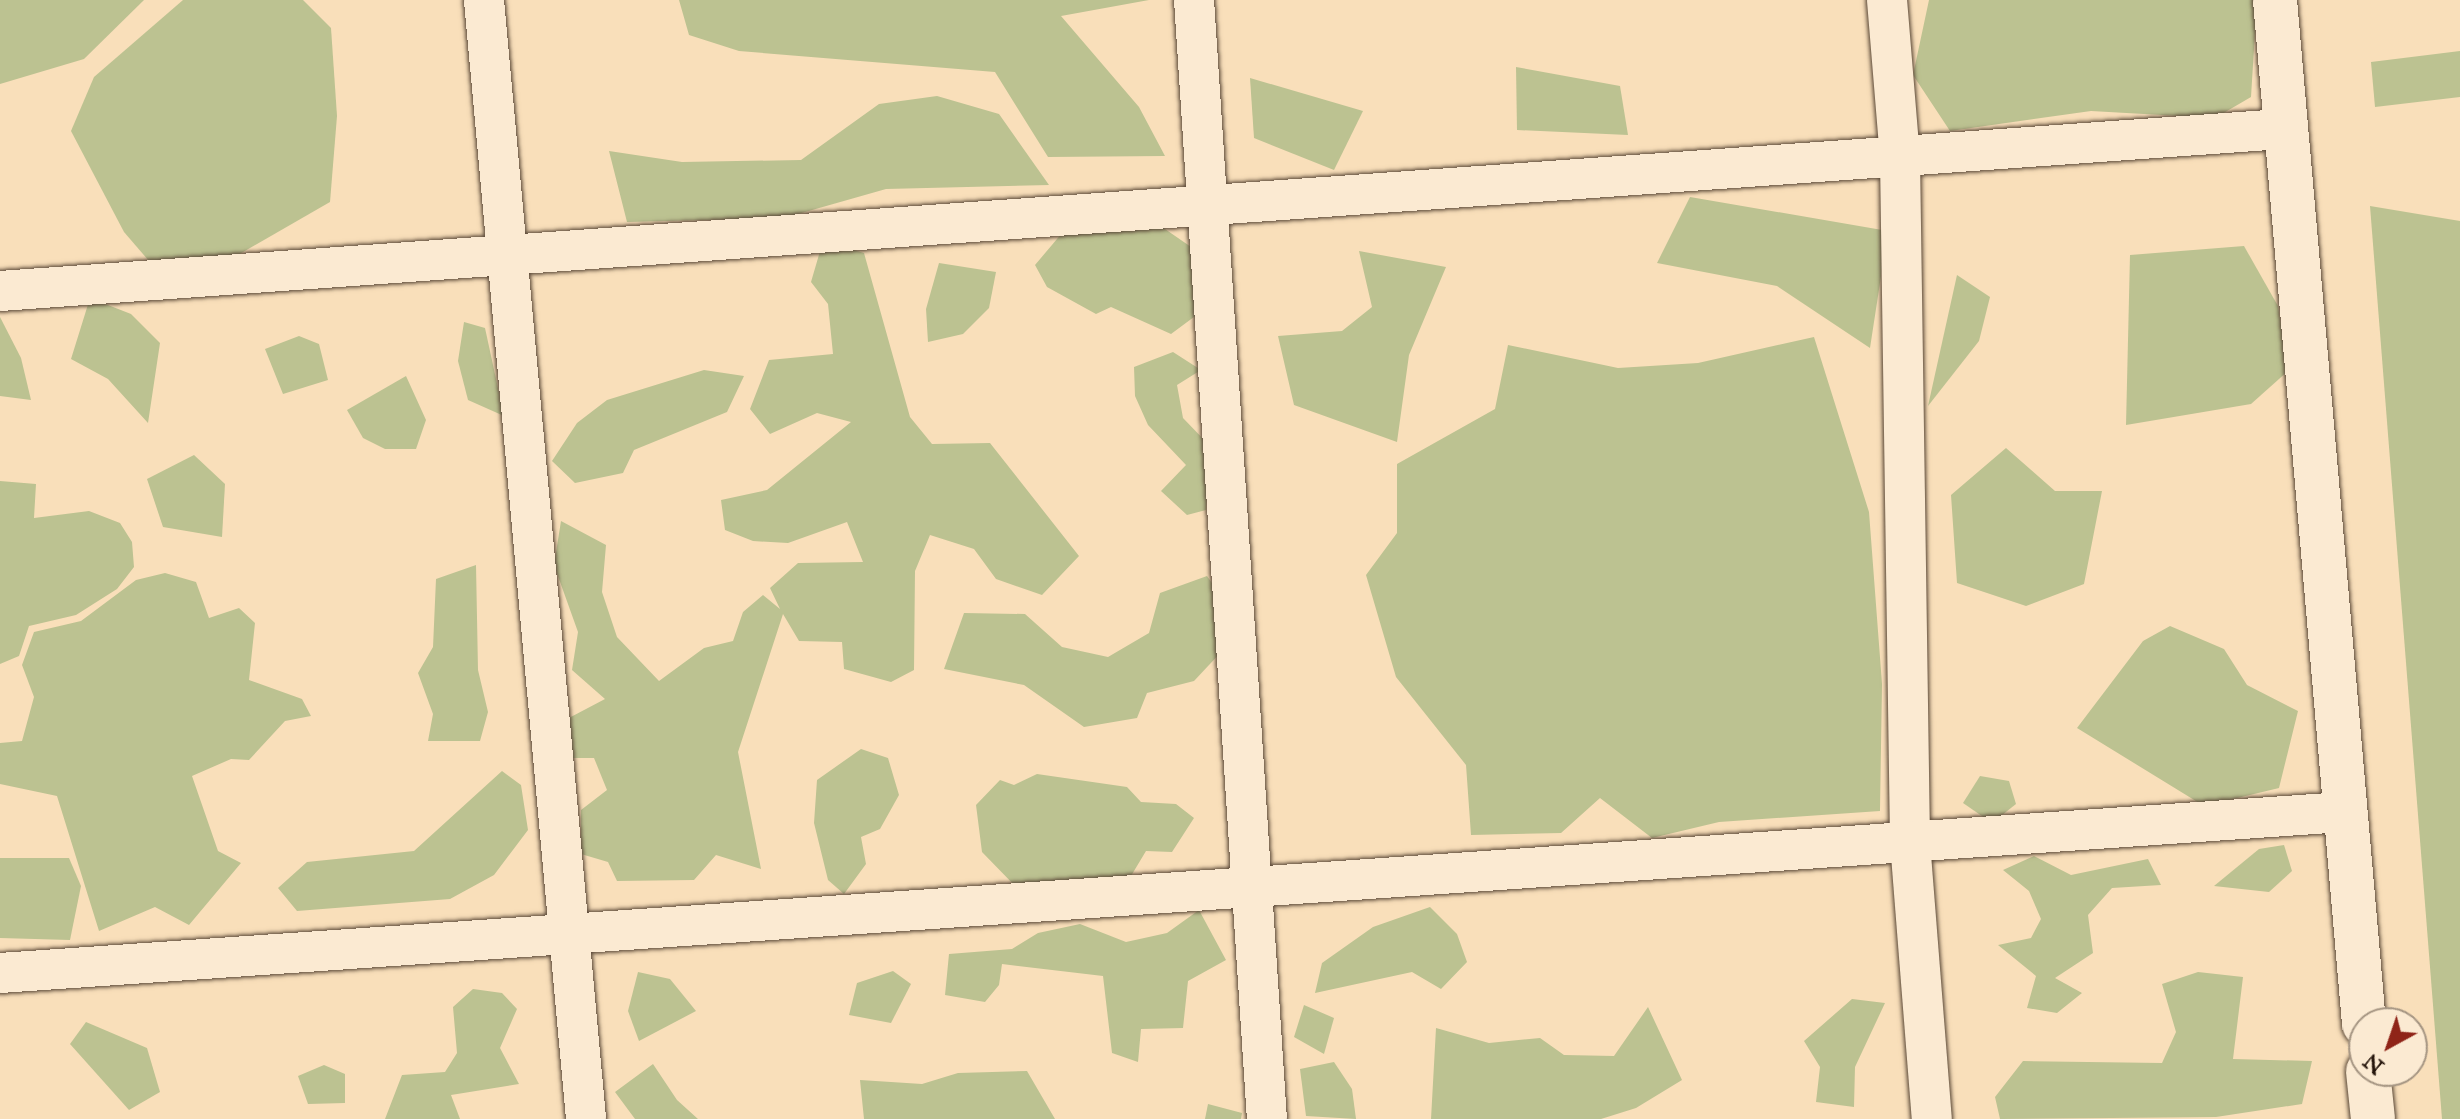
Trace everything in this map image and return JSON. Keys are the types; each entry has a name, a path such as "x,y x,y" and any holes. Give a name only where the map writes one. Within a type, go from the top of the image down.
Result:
{"street":[{"path":"484,0 586,1119"},
{"path":"1194,0 1267,1119"},
{"path":"1887,0 1900,158 1910,842 1932,1119"},
{"path":"2275,0 2281,129 2362,1007"},
{"path":"0,291 2281,129"},
{"path":"0,973 2344,812"},
{"path":"2370,1087 2373,1119"}],"green space":[{"path":"0,0 144,0 84,59 0,84"},
{"path":"183,0 303,0 331,28 337,116 330,202 231,259 149,261 124,232 71,131 94,77"},
{"path":"679,0 1149,0 1061,16 1139,107 1165,156 1048,157 995,72 739,51 689,35"},
{"path":"1929,0 2257,0 2251,97 2215,118 2091,111 1950,131 1913,75"},
{"path":"2460,51 2460,97 2375,107 2371,62"},
{"path":"1516,67 1620,86 1628,135 1517,130"},
{"path":"1250,78 1363,111 1334,170 1254,138"},
{"path":"937,96 999,114 1049,185 886,189 784,218 627,222 609,151 682,162 801,160 879,104"},
{"path":"1690,197 1888,231 1870,348 1777,286 1657,263"},
{"path":"2370,206 2460,221 2460,1119 2442,1119"},
{"path":"1149,218 1194,249 1198,314 1171,334 1111,307 1096,314 1047,287 1035,265 1068,226"},
{"path":"823,241 864,253 910,417 932,444 990,443 1079,556 1042,595 996,579 974,549 930,535 915,571 914,670 891,682 844,669 842,642 799,641 783,614 738,752 761,869 716,855 694,880 617,881 608,862 581,854 581,810 607,790 594,758 571,758 567,719 605,699 572,670 578,632 554,565 561,521 606,545 602,592 617,637 659,681 704,648 733,641 743,612 763,595 780,609 770,588 798,563 863,562 847,522 788,543 753,541 725,530 721,500 767,490 851,422 817,413 770,434 750,409 769,360 833,354 828,304 811,282"},
{"path":"2244,246 2278,306 2288,371 2251,404 2126,425 2130,255"},
{"path":"1359,251 1446,267 1409,355 1397,442 1294,405 1278,336 1342,331 1372,307"},
{"path":"939,263 996,272 989,308 963,334 928,342 926,309"},
{"path":"1957,275 1990,297 1979,341 1928,406"},
{"path":"90,298 131,314 160,343 148,423 108,379 71,359"},
{"path":"0,317 21,358 31,400 0,396"},
{"path":"464,322 485,328 504,416 468,400 458,361"},
{"path":"299,336 319,344 328,380 283,394 265,349"},
{"path":"1814,337 1869,512 1882,684 1880,811 1719,822 1652,838 1600,798 1561,833 1471,835 1466,765 1396,677 1366,575 1397,533 1397,464 1495,409 1508,345 1618,368 1698,363"},
{"path":"1173,352 1201,370 1177,385 1183,418 1210,446 1206,510 1187,515 1161,491 1186,465 1148,425 1135,396 1134,367"},
{"path":"704,370 744,376 727,412 634,450 623,473 575,483 552,461 577,423 607,400"},
{"path":"406,376 426,420 416,449 385,449 363,438 347,410"},
{"path":"2006,448 2055,491 2102,491 2084,584 2026,606 1957,583 1951,495"},
{"path":"194,455 225,484 222,537 163,527 147,479"},
{"path":"0,481 36,484 34,518 89,511 120,523 132,542 134,567 117,589 76,615 29,626 19,656 0,664"},
{"path":"476,565 478,670 488,712 480,741 428,741 433,714 418,673 433,647 436,579"},
{"path":"165,573 196,582 209,618 239,608 255,623 249,680 302,699 311,716 285,721 249,760 231,759 192,776 218,851 241,863 189,925 155,907 99,931 57,796 0,784 0,743 22,741 34,697 22,665 34,632 81,621 136,580"},
{"path":"1207,576 1224,600 1224,649 1194,681 1147,693 1137,718 1084,727 1024,685 944,669 964,613 1025,614 1062,647 1108,657 1149,633 1160,593"},
{"path":"2170,626 2224,649 2247,685 2298,711 2279,788 2204,806 2077,728 2143,641"},
{"path":"861,749 888,758 899,795 880,829 861,837 866,864 844,894 828,880 814,823 817,780"},
{"path":"502,771 521,785 528,830 494,875 450,899 297,911 278,888 307,862 414,851"},
{"path":"1037,774 1127,787 1141,802 1176,804 1194,818 1172,852 1146,851 1128,881 1020,891 982,852 976,805 1000,780 1014,785"},
{"path":"1980,776 2009,781 2016,804 1992,823 1963,803"},
{"path":"2284,845 2292,871 2269,892 2214,886 2259,849"},
{"path":"2034,856 2071,875 2148,859 2161,885 2112,888 2088,915 2093,953 2055,978 2082,993 2057,1013 2027,1008 2036,976 1998,945 2031,938 2041,919 2029,891 2003,870"},
{"path":"0,858 69,858 81,886 70,940 0,938"},
{"path":"1430,907 1457,934 1467,962 1441,989 1412,972 1315,993 1322,963 1373,927"},
{"path":"1199,910 1226,960 1188,981 1183,1028 1141,1029 1138,1062 1112,1053 1103,976 1002,964 999,985 985,1002 945,995 949,954 1012,949 1038,933 1080,924 1126,942 1167,933"},
{"path":"893,971 911,984 891,1023 849,1015 857,983"},
{"path":"638,972 670,979 696,1011 639,1041 628,1011"},
{"path":"2198,972 2243,977 2233,1059 2312,1061 2302,1104 2216,1117 2000,1119 1995,1097 2023,1061 2162,1063 2176,1032 2162,984"},
{"path":"473,989 502,993 517,1009 500,1048 519,1084 451,1095 460,1119 385,1119 402,1075 445,1072 457,1053 453,1007"},
{"path":"1852,999 1885,1003 1855,1067 1854,1107 1816,1102 1820,1067 1804,1041"},
{"path":"1304,1005 1334,1018 1324,1054 1294,1037"},
{"path":"1648,1007 1682,1080 1636,1108 1601,1119 1431,1119 1436,1028 1489,1043 1540,1038 1564,1055 1614,1056"},
{"path":"86,1022 147,1048 160,1092 129,1110 70,1044"},
{"path":"1334,1062 1352,1089 1356,1119 1306,1116 1300,1069"},
{"path":"653,1064 677,1100 698,1119 635,1119 615,1092"},
{"path":"324,1065 345,1074 345,1103 308,1104 298,1076"},
{"path":"1027,1071 1055,1119 864,1119 860,1080 922,1084 958,1073"},
{"path":"1208,1104 1242,1113 1241,1119 1205,1119"}]}
